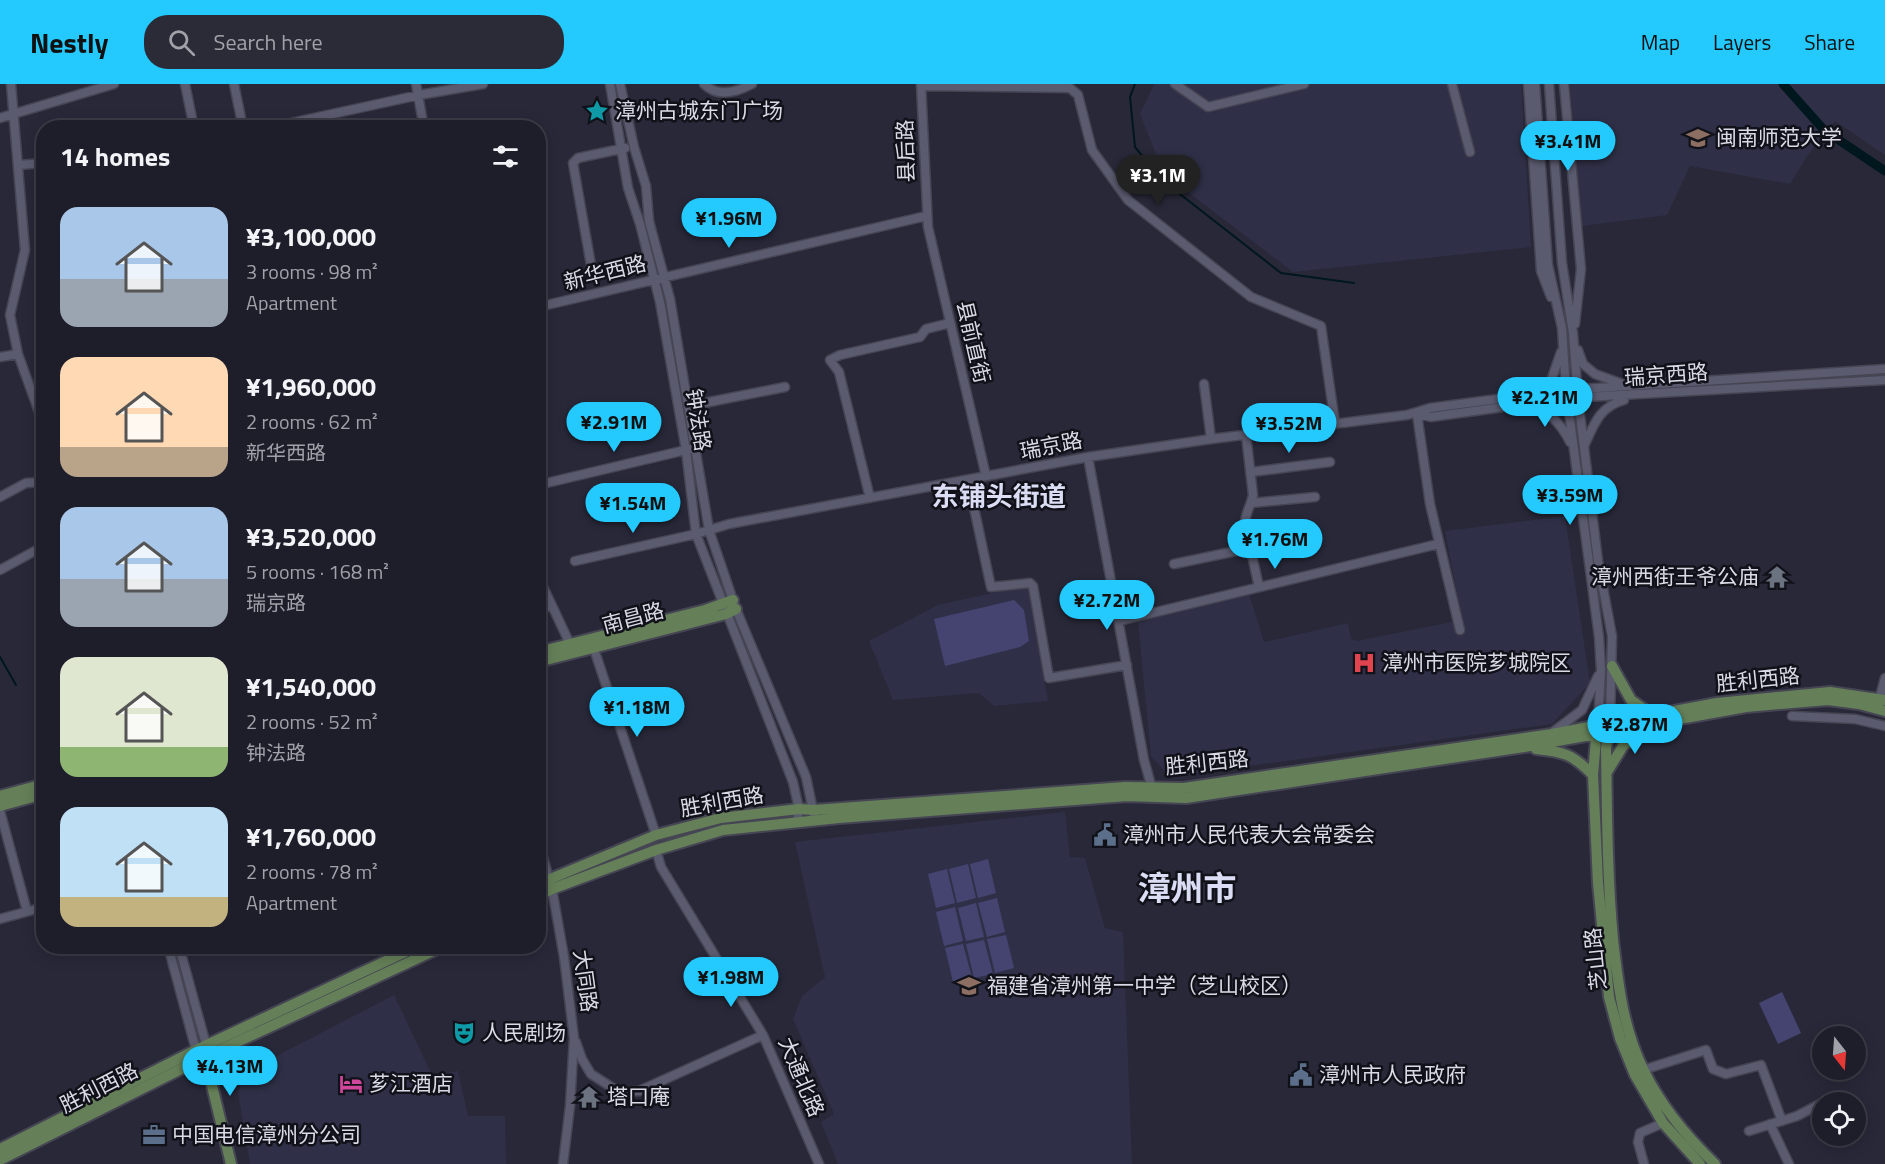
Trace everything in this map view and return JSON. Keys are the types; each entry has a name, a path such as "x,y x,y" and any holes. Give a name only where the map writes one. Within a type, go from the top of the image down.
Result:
{"main road":[{"name":"南昌路","path":"546,660 594,649 735,605"},
{"name":"南昌路","path":"546,650 724,609"},
{"path":"1612,666 1631,700 1651,714"},
{"name":"胜利西路","path":"546,889 551,884 656,835 721,818 799,809 814,816 1153,792 1552,734 1597,730 1651,714 1718,703 1830,692 1882,705"},
{"path":"1610,727 1646,725 1746,707 1828,700 1882,705"},
{"path":"1607,772 1623,746 1646,725"},
{"name":"芝山路","path":"1610,727 1606,748 1608,882 1619,995 1630,1037 1643,1070 1670,1113 1715,1164"},
{"path":"1153,792 1186,798 1524,747 1597,730 1593,775 1598,883 1609,997 1620,1038 1635,1075 1663,1123 1700,1164"},
{"path":"1524,747 1555,751 1576,758 1593,775"},
{"path":"0,796 36,786"},
{"path":"0,808 36,797"},
{"path":"551,884 723,830 797,823 814,816"},
{"name":"胜利西路","path":"546,884 551,884"},
{"name":"胜利西路","path":"0,1160 201,1053 208,1045 401,954"},
{"name":"胜利西路","path":"0,1149 201,1053 426,954"},
{"path":"201,1053 231,1164"}],"street":[{"path":"11,84 25,250 10,315 18,354 36,404"},
{"path":"0,118 114,84"},
{"path":"185,84 192,120"},
{"path":"234,84 241,120"},
{"path":"416,84 420,95 423,120"},
{"path":"305,120 483,84"},
{"name":"钟法路","path":"610,84 628,188 659,278 670,299 709,530 735,605 806,777 814,816"},
{"name":"钟法路","path":"620,84 634,147 646,186 686,450 696,534 793,782 799,809 797,823"},
{"path":"704,84 710,90 734,93 752,84"},
{"path":"1175,84 1208,107 1304,84"},
{"path":"1452,84 1470,152"},
{"path":"1528,84 1541,271 1562,328"},
{"path":"1535,84 1548,265 1562,328 1567,394 1599,637 1601,670 1597,730"},
{"path":"1549,84 1562,263 1574,336 1578,394 1598,561 1612,636 1610,727"},
{"path":"1564,84 1581,269 1574,336 1583,364 1595,374 1628,386"},
{"path":"921,85 1070,88 1078,95 1092,150 1128,200 1251,297 1321,326 1335,423"},
{"name":"县后路","path":"921,85 926,216"},
{"path":"591,265 573,163 578,158 634,147"},
{"path":"19,165 36,164"},
{"name":"新华西路","path":"546,306 926,216"},
{"name":"县前直街","path":"926,216 986,476"},
{"path":"0,316 10,315"},
{"path":"870,498 839,372 830,360 920,337 926,328 950,323"},
{"path":"1540,394 1551,381 1560,361 1563,343"},
{"path":"0,357 18,354"},
{"name":"瑞京西路","path":"1578,394 1628,386 1885,369"},
{"name":"瑞京西路","path":"1417,414 1430,408 1540,394 1638,395 1885,380"},
{"path":"1203,384 1211,439"},
{"path":"689,406 785,387"},
{"name":"瑞京西路","path":"1417,414 1431,417 1567,394"},
{"path":"1585,444 1601,412 1614,403 1638,395"},
{"path":"1518,404 1535,406 1553,417 1566,432 1574,450"},
{"path":"1417,414 1430,504 1460,630"},
{"name":"瑞京路","path":"575,561 696,534 729,524 1088,457 1211,439 1417,414"},
{"path":"1246,435 1253,495 1252,503 1245,514 1245,524 1259,587"},
{"path":"546,482 696,447"},
{"path":"1088,457 1144,759 1153,792"},
{"path":"1251,472 1330,462"},
{"path":"968,480 991,586 1030,583 1032,586 1049,678 1127,665"},
{"path":"0,498 26,483 36,482"},
{"path":"1252,503 1315,497"},
{"path":"1119,621 1438,544"},
{"path":"1174,564 1241,549 1251,550"},
{"path":"0,570 36,550"},
{"path":"546,594 570,644"},
{"path":"546,607 551,606"},
{"path":"594,649 656,835"},
{"path":"1552,734 1582,710 1601,670"},
{"path":"1882,705 1885,678"},
{"path":"1855,720 1859,704"},
{"path":"1792,717 1821,716 1885,726"},
{"path":"0,808 27,911"},
{"name":"大通北路","path":"656,850 661,867 763,1035 819,1164"},
{"name":"大同路","path":"546,867 564,957 574,1038 570,1106 562,1164"},
{"path":"0,919 36,909"},
{"path":"170,954 201,1053"},
{"path":"181,954 208,1045"},
{"path":"574,1038 591,1074 619,1092 639,1091 763,1035"},
{"path":"1643,1070 1706,1050 1713,1069 1726,1074 1761,1065 1782,1121"},
{"path":"1749,1131 1797,1116 1812,1109"},
{"path":"1644,1164 1638,1142 1640,1133 1663,1123"},
{"path":"1770,1124 1789,1164"}],"shaded area":[{"path":"1154,84 1521,84 1531,247 1293,272 1164,174 1140,114"},
{"name":"闽南师范大学","path":"1570,84 1885,84 1885,155 1835,121 1808,155 1790,184 1690,166 1667,215 1582,226"},
{"name":"漳州市医院芗城院区","path":"1565,516 1590,683 1552,724 1170,777 1151,756 1138,622 1249,594 1264,642 1348,623 1351,639 1357,641 1462,620 1445,531"},
{"path":"1028,585 1048,701 994,706 979,693 893,700 869,641 938,605"},
{"path":"1014,600 1024,610 1029,641 1020,647 945,666 934,619"},
{"name":"福建省漳州第一中学（芝山校区）","path":"1065,812 1070,857 1085,858 1105,928 1123,932 1132,1164 838,1164 821,1122 834,1114 793,1019 802,996 825,977 795,842"},
{"path":"988,859 996,893 978,898 970,864"},
{"path":"968,864 976,898 957,903 949,869"},
{"path":"947,869 955,903 936,908 928,874"},
{"path":"997,898 1005,932 987,937 978,903"},
{"path":"976,903 984,937 966,941 958,908"},
{"path":"955,907 963,941 944,946 936,912"},
{"path":"1006,935 1014,968 995,973 987,939"},
{"path":"984,940 993,974 974,978 966,944"},
{"path":"963,944 972,978 953,982 945,948"},
{"path":"1782,992 1801,1033 1778,1044 1759,1003"},
{"name":"芗江酒店","path":"394,995 432,1075 458,1071 468,1116 505,1116 506,1164 250,1164 238,1092 246,1072"}],"waterway":[{"path":"1135,84 1130,97 1135,147 1162,180 1281,273 1354,283"},
{"path":"1783,84 1824,130 1885,171"},
{"path":"0,657 16,685"}],"place":[{"name":"漳州古城东门广场","path":"597,111"},
{"name":"闽南师范大学","path":"1698,138"},
{"name":"漳州西街王爷公庙","path":"1777,577"},
{"name":"漳州市医院芗城院区","path":"1364,663"},
{"name":"漳州市人民代表大会常委会","path":"1105,835"},
{"name":"福建省漳州第一中学（芝山校区）","path":"969,986"},
{"name":"人民剧场","path":"464,1033"},
{"name":"漳州市人民政府","path":"1301,1075"},
{"name":"芗江酒店","path":"351,1084"},
{"name":"塔口庵","path":"589,1097"},
{"name":"中国电信漳州分公司","path":"154,1135"}],"district":[{"name":"东铺头街道","path":"999,497"},
{"name":"漳州市","path":"1187,888"}]}
